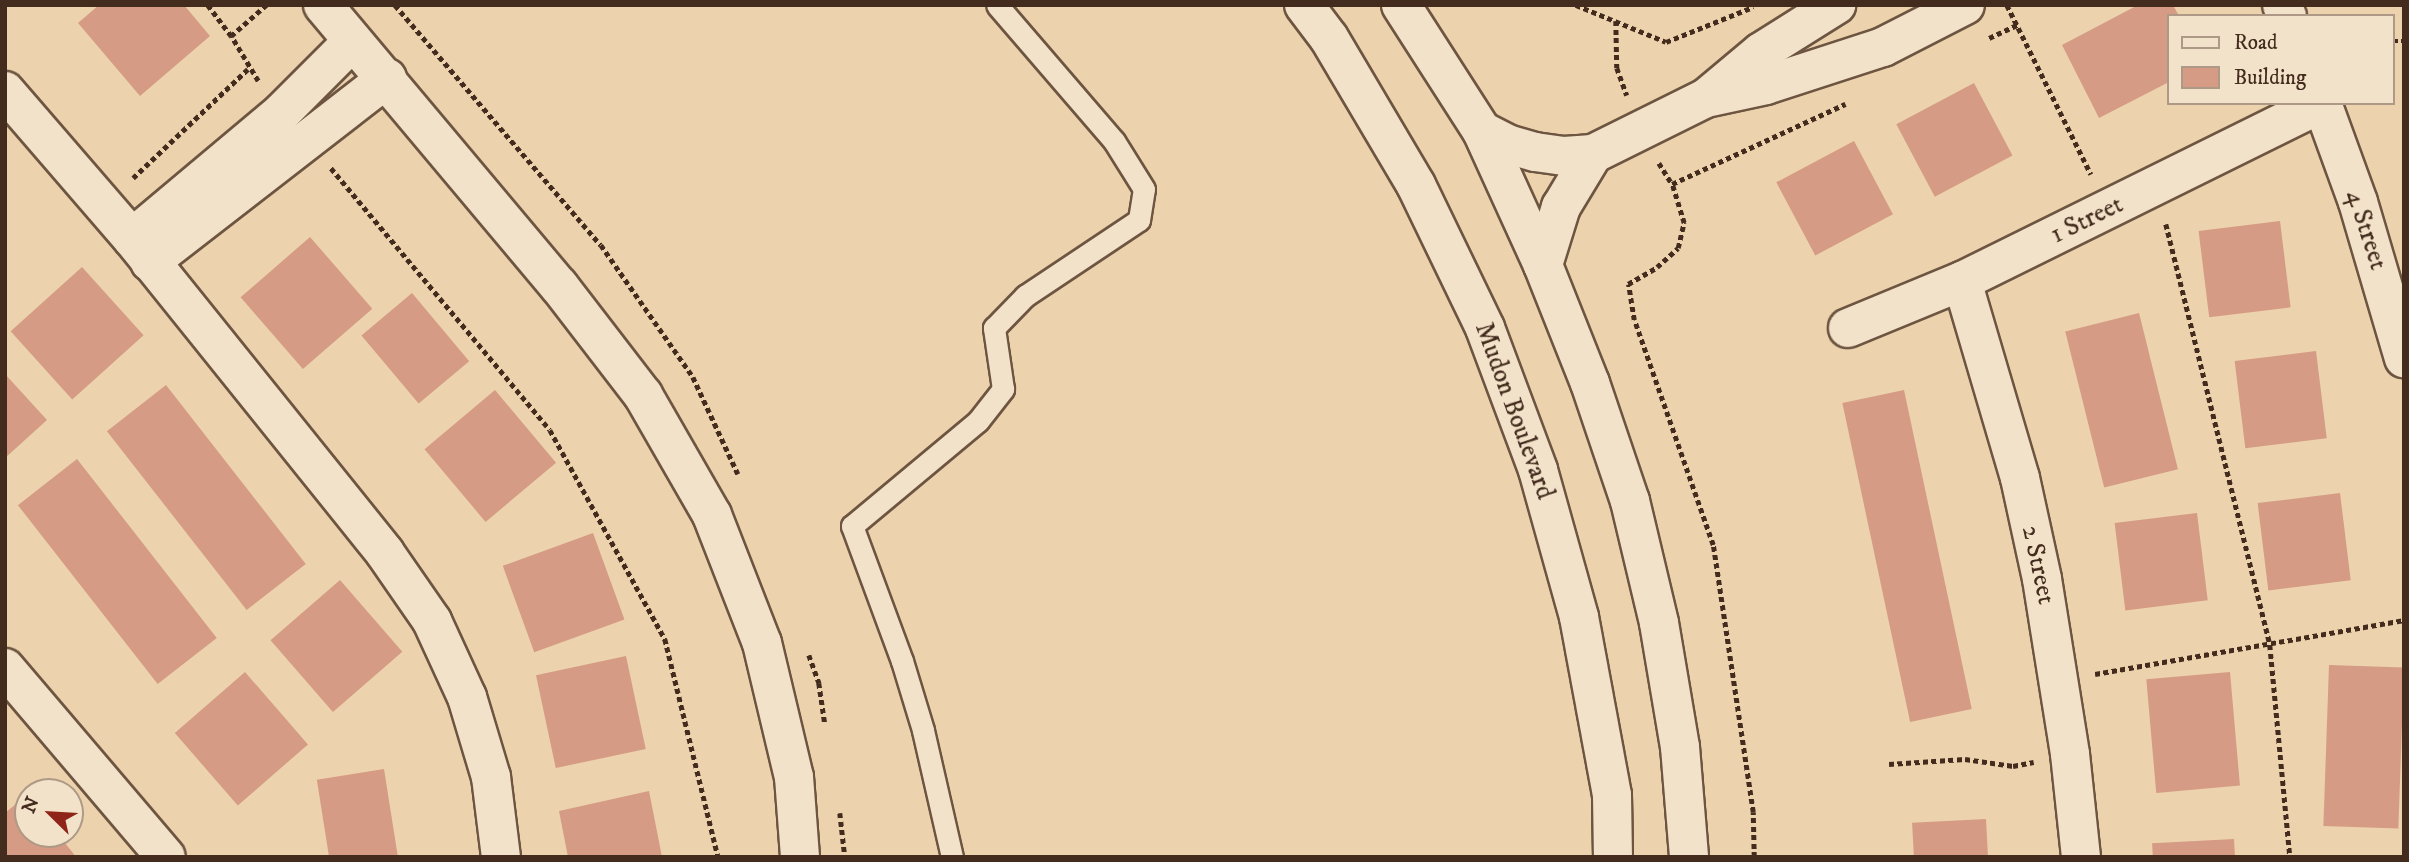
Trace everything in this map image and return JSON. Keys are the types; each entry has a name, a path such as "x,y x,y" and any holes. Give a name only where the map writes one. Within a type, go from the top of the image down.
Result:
{"street":[{"path":"323,5 387,78 643,395 712,514 762,643 794,777 800,857"},
{"name":"Mudon Boulevard","path":"1304,5 1329,38 1416,185 1485,328 1538,470 1579,617 1612,795 1614,857"},
{"path":"1401,5 1482,131 1543,265 1590,383 1630,501 1659,623 1680,747 1689,857"},
{"path":"1482,131 1507,144 1535,152 1564,156 1594,154 1706,98 1761,52 1836,5"},
{"path":"1706,98 1766,85 1834,65 1883,47 1954,8"},
{"path":"141,250 354,41"},
{"path":"141,250 387,78"},
{"path":"5,91 141,250 385,553 432,621 467,697 491,777 501,857"},
{"name":"1 Street","path":"1848,328 1962,281 2318,105"},
{"name":"4 Street","path":"2323,105 2396,301 2404,358"},
{"path":"1543,265 1561,207 1594,154"},
{"name":"2 Street","path":"1962,281 2020,478 2059,680 2081,857"},
{"path":"5,668 166,857"}],"lane":[{"path":"952,857 923,730 902,661 852,526 978,421 1003,389 994,328 1025,296 1139,220 1144,188 1114,141 996,5"}],"path":[{"path":"208,5 231,36"},
{"path":"1576,5 1666,42 1757,5"},
{"path":"2007,5 2108,210"},
{"path":"1979,42 2017,25"},
{"path":"104,205 248,68"},
{"path":"1754,857 1753,812 1713,545 1634,320 1628,284 1657,267 1678,248 1684,223 1672,184 1854,100"},
{"path":"332,170 550,430 665,639 718,857"},
{"path":"2158,184 2270,645 2290,857"},
{"path":"2059,680 2404,620"},
{"path":"1889,764 1965,759 2013,766 2070,754"}],"building":[{"path":"99,5 184,5 210,36 140,96 78,23"},
{"path":"2138,5 2173,5 2178,14 2168,14 2168,83 2099,118 2062,45"},
{"path":"1974,83 2012,155 1935,197 1896,124"},
{"path":"1854,141 1893,214 1815,256 1776,182"},
{"path":"2280,221 2291,307 2209,317 2199,231"},
{"path":"310,237 372,309 303,369 241,297"},
{"path":"82,267 144,335 72,400 11,331"},
{"path":"412,293 469,361 419,404 361,335"},
{"path":"2139,313 2178,469 2104,488 2065,331"},
{"path":"2316,351 2327,438 2245,448 2235,361"},
{"path":"5,374 47,420 5,458"},
{"path":"166,385 306,564 247,610 107,431"},
{"path":"495,390 556,463 486,522 425,449"},
{"path":"1904,390 1972,709 1910,722 1842,403"},
{"path":"77,459 217,638 158,684 18,505"},
{"path":"2340,493 2351,580 2268,590 2258,503"},
{"path":"2197,513 2208,600 2125,610 2115,523"},
{"path":"593,533 624,619 534,652 503,566"},
{"path":"340,580 402,652 333,712 271,640"},
{"path":"626,656 646,749 556,768 536,675"},
{"path":"2329,665 2404,668 2398,829 2323,826"},
{"path":"245,672 308,744 238,805 175,733"},
{"path":"2230,672 2240,786 2156,793 2146,679"},
{"path":"384,769 398,857 329,857 317,780"},
{"path":"649,791 662,857 568,857 559,811"},
{"path":"14,806 14,848 69,848 76,857 5,857 5,813"},
{"path":"1986,819 1988,857 1914,857 1912,823"},
{"path":"2234,839 2235,857 2153,857 2152,843"}]}
